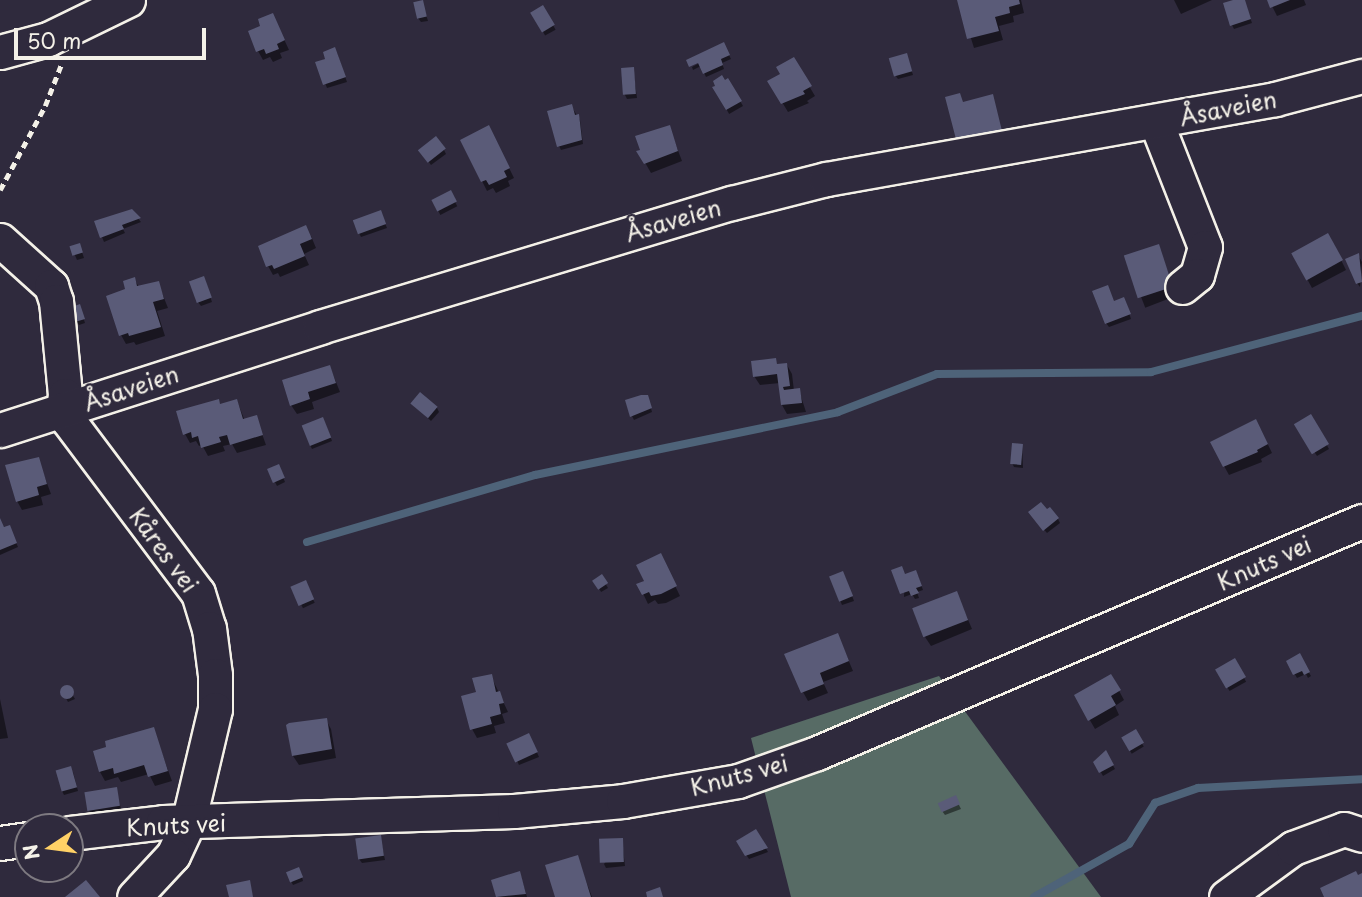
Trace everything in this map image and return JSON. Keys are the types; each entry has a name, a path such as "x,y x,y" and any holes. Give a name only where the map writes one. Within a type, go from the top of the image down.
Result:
{"street":[{"path":"0,52 66,31 128,0"},
{"name":"Åsaveien","path":"0,430 320,327 732,203 826,179 1275,99 1362,76"},
{"path":"1156,122 1205,247 1197,275 1182,287"},
{"path":"1,240 51,286 56,301 63,409"},
{"name":"Kåres vei","path":"63,409 68,420 198,593 209,628 215,675 215,709 188,823 173,855 134,897"},
{"name":"Knuts vei","path":"84,832 163,822 514,811 623,801 738,781 817,752 1362,521"},
{"path":"1226,897 1293,848 1344,829 1362,835"}],"path":[{"path":"0,190 45,106 64,59 66,31"}],"green space":[{"path":"939,676 1101,897 791,897 751,738"}],"building":[{"path":"423,0 427,17 417,19 413,2"},
{"path":"957,0 1019,0 1020,4 1009,7 1010,13 995,17 999,31 967,39"},
{"path":"1245,0 1251,19 1230,26 1223,3"},
{"path":"1267,0 1290,0 1270,8"},
{"path":"543,5 555,25 542,32 530,13"},
{"path":"273,13 285,40 277,44 279,49 266,54 264,49 256,52 248,31 260,26 258,19"},
{"path":"724,42 730,55 721,59 723,65 703,74 698,63 689,67 686,60"},
{"path":"335,47 346,77 323,85 315,62 325,59 323,52"},
{"path":"907,53 912,71 894,77 889,58"},
{"path":"794,57 812,86 803,91 805,94 781,104 767,81 780,74 776,67"},
{"path":"634,67 636,94 623,95 621,68"},
{"path":"722,75 725,80 728,78 742,101 726,110 712,87 715,86 713,81"},
{"path":"960,93 963,102 993,94 1002,131 957,143 945,97"},
{"path":"572,104 575,115 579,114 582,140 557,147 547,111"},
{"path":"489,125 510,168 504,171 507,177 489,185 486,180 481,182 460,140"},
{"path":"670,125 678,151 644,164 636,151 640,150 635,136"},
{"path":"436,136 446,149 428,163 418,150"},
{"path":"451,190 457,202 437,212 431,200"},
{"path":"132,209 141,218 122,225 124,229 100,238 94,221"},
{"path":"381,210 386,224 358,234 353,220"},
{"path":"306,225 312,239 300,244 305,256 274,269 272,265 266,267 258,246"},
{"path":"1328,233 1343,260 1306,280 1291,253"},
{"path":"80,243 83,253 72,256 69,246"},
{"path":"1159,244 1173,287 1138,298 1124,255"},
{"path":"1359,253 1362,282 1356,284 1345,259"},
{"path":"204,276 212,298 197,303 189,281"},
{"path":"135,277 137,286 159,281 164,299 153,302 161,327 119,336 106,296 125,289 123,281"},
{"path":"1108,285 1114,301 1124,297 1131,314 1105,324 1092,291"},
{"path":"80,304 85,319 75,322 69,308"},
{"path":"776,358 777,364 787,363 790,386 783,387 784,390 800,388 802,403 781,405 777,374 753,377 751,361"},
{"path":"330,365 336,383 308,392 310,399 290,406 282,380"},
{"path":"420,392 438,407 428,418 410,403"},
{"path":"648,395 652,408 630,417 625,400"},
{"path":"219,399 220,404 237,399 243,419 257,415 263,435 230,445 227,435 219,437 221,442 201,448 198,436 192,438 191,432 183,435 176,411"},
{"path":"1311,414 1329,444 1312,454 1294,424"},
{"path":"323,417 331,437 310,446 302,426"},
{"path":"1256,419 1268,444 1257,450 1258,452 1223,467 1210,442"},
{"path":"1012,443 1023,444 1021,465 1010,464"},
{"path":"39,457 47,484 37,487 39,495 16,502 5,465"},
{"path":"279,464 285,478 273,483 267,469"},
{"path":"1041,502 1047,509 1050,507 1059,518 1043,531 1028,512"},
{"path":"0,518 4,527 10,525 17,543 0,550"},
{"path":"661,553 677,586 661,594 651,596 649,592 642,595 636,584 644,581 636,565"},
{"path":"902,566 905,574 916,570 922,586 916,588 919,593 911,596 909,591 900,594 891,570"},
{"path":"843,571 853,596 839,602 829,577"},
{"path":"602,574 608,583 598,590 592,581"},
{"path":"306,580 314,599 299,606 290,587"},
{"path":"957,591 968,620 923,637 912,608"},
{"path":"838,633 849,661 820,673 824,684 801,693 784,654"},
{"path":"1300,653 1310,672 1304,675 1302,671 1293,675 1286,661"},
{"path":"1235,658 1246,677 1226,689 1215,670"},
{"path":"492,674 496,692 500,691 504,703 499,704 501,714 490,717 492,724 470,730 461,696 476,692 472,678"},
{"path":"1111,674 1121,690 1111,696 1116,705 1088,721 1074,695"},
{"path":"67,685 72,687 72,697 67,699 62,697 60,692 62,687"},
{"path":"327,718 332,749 292,756 286,725"},
{"path":"154,727 168,771 148,777 144,765 114,774 113,768 99,772 93,751 106,747 105,741"},
{"path":"1136,729 1144,743 1129,751 1121,738"},
{"path":"529,733 538,752 515,763 506,744"},
{"path":"1106,750 1114,765 1099,773 1093,762"},
{"path":"71,766 77,787 62,792 56,770"},
{"path":"117,787 120,806 87,811 84,792"},
{"path":"956,795 960,804 942,812 938,803"},
{"path":"756,829 768,848 745,856 736,841"},
{"path":"381,835 384,856 358,859 355,839"},
{"path":"623,838 624,862 600,863 599,839"},
{"path":"578,855 591,897 555,897 545,865"},
{"path":"299,867 303,877 290,882 286,872"},
{"path":"520,871 526,894 496,897 491,880"},
{"path":"1356,871 1358,875 1362,873 1362,897 1324,897 1320,888"},
{"path":"86,880 100,897 65,897 84,883"},
{"path":"250,880 253,897 229,897 226,885"},
{"path":"660,887 663,897 647,897 646,892"}],"waterway":[{"path":"307,542 535,475 838,412 937,374 1151,372 1362,316"},
{"path":"1034,897 1129,844 1155,803 1198,788 1362,779"}]}
